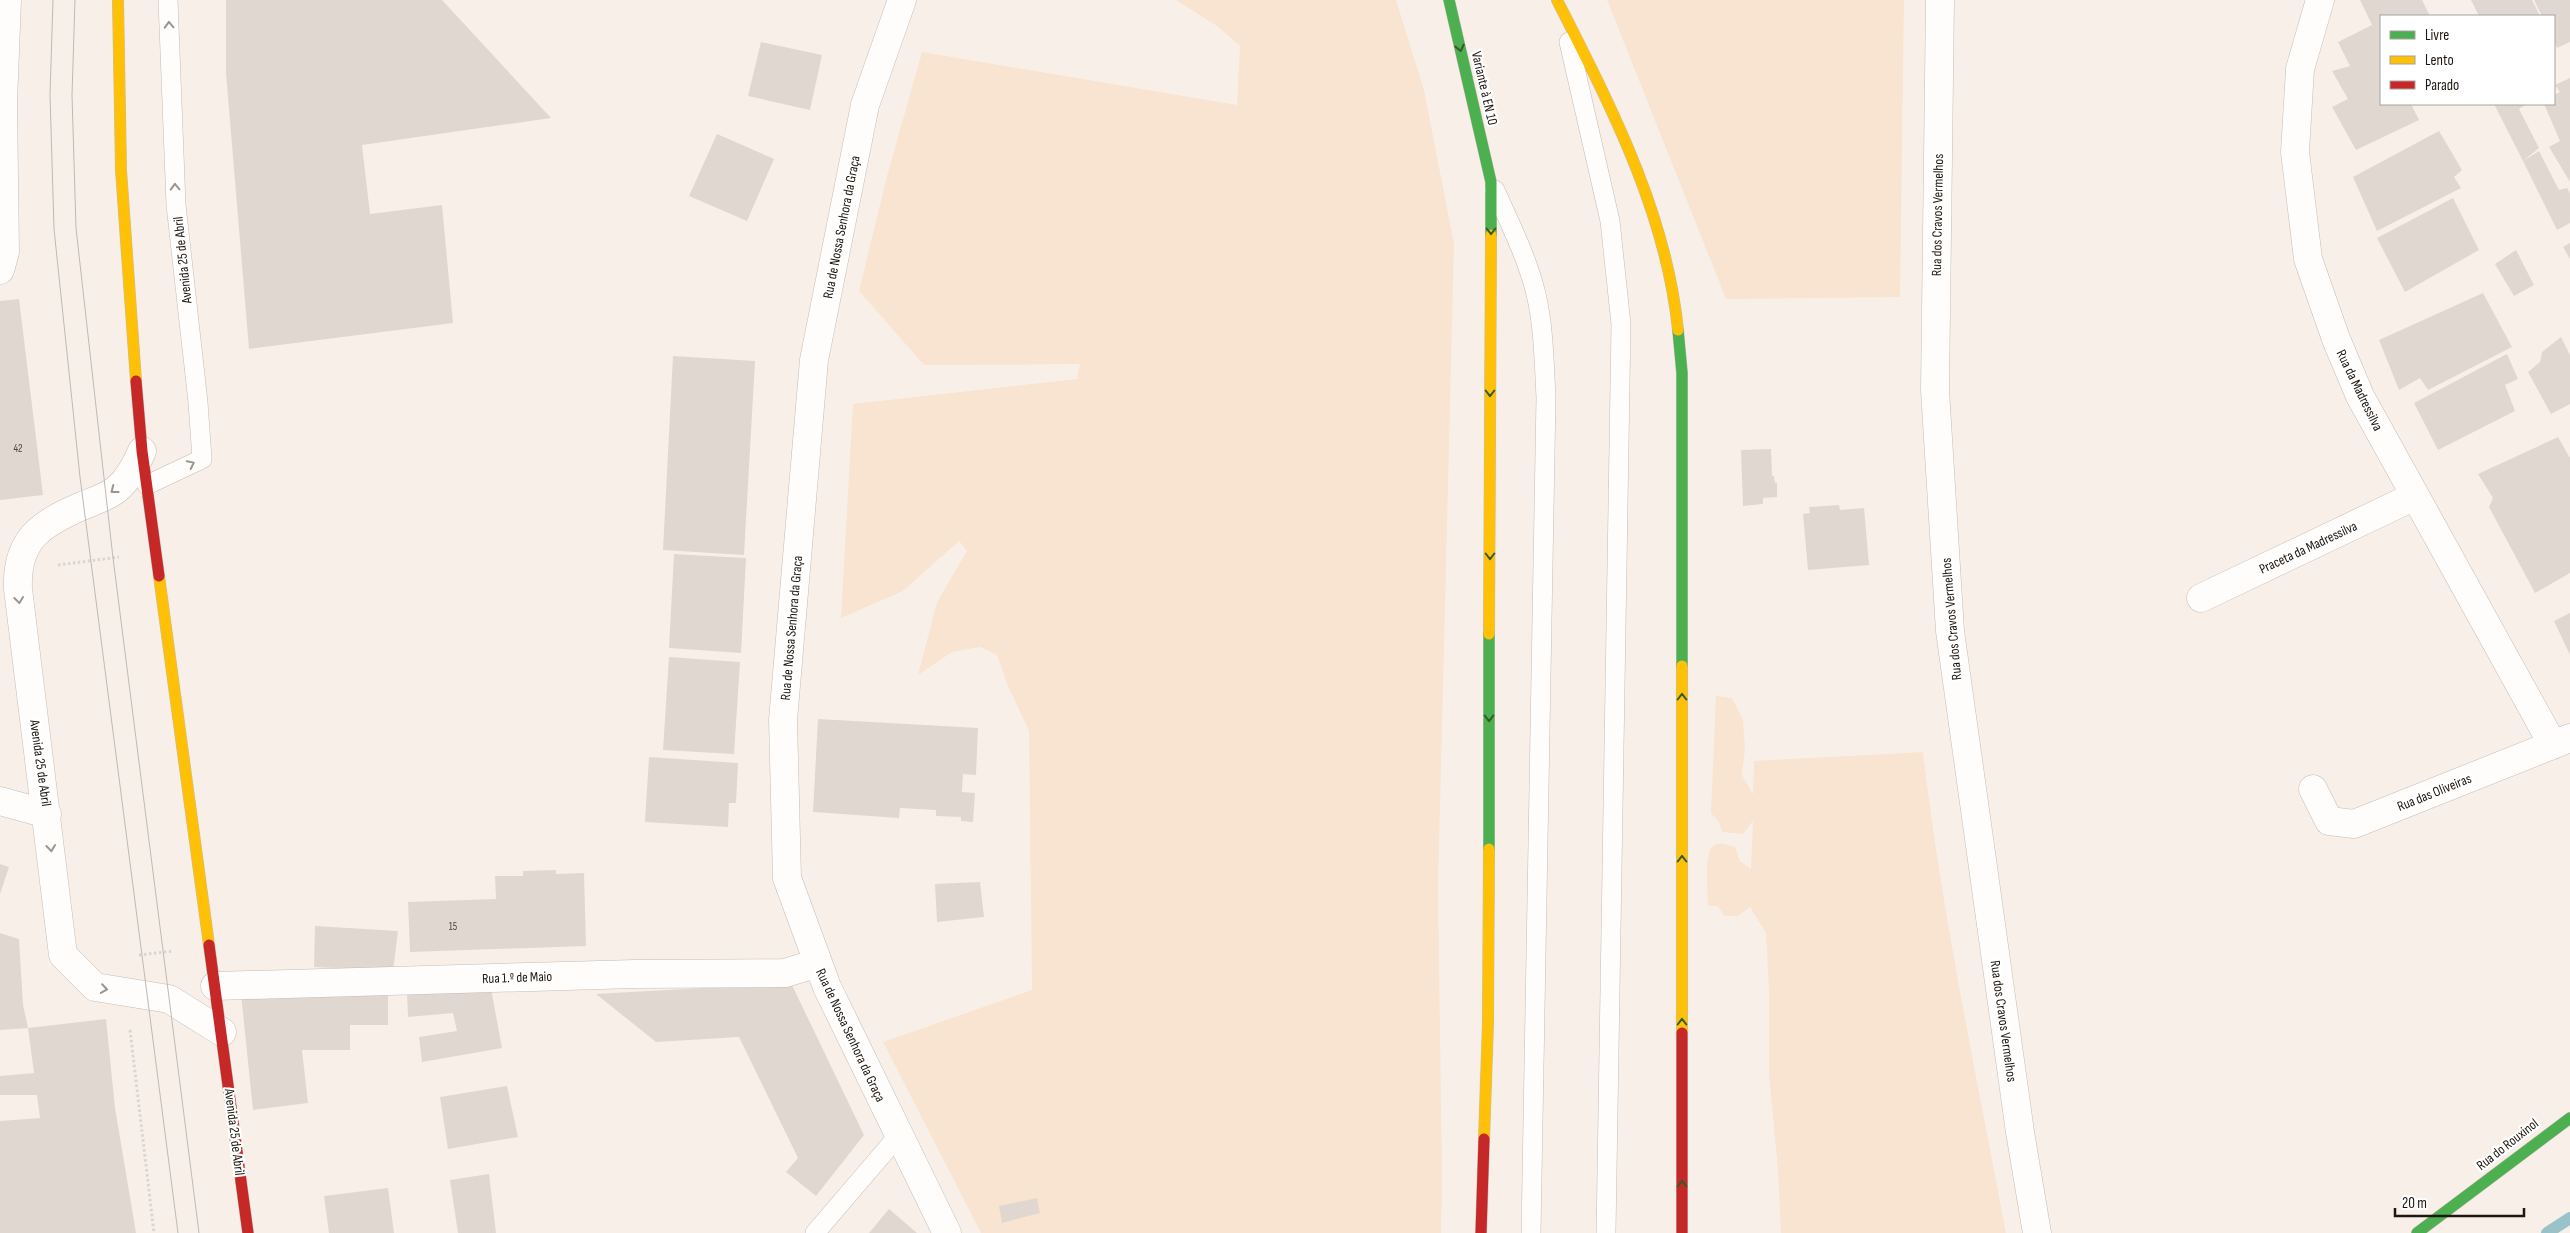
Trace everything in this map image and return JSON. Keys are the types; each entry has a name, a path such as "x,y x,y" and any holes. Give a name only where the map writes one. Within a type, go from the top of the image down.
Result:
{"main road":[{"name":"Avenida 25 de Abril","path":"118,0 119,161 142,451 248,1233"},
{"name":"Variante à EN 10","path":"1449,0 1491,182 1488,1013 1481,1233"},
{"path":"1559,6 1618,121 1654,214 1674,291 1682,373 1682,1233"},
{"name":"Rua do Rouxinol","path":"2416,1233 2558,1125 2570,1118"}],"street":[{"path":"0,270 5,244 3,102 7,0"},
{"name":"Rua de Nossa Senhora da Graça","path":"902,0 865,104 813,370 783,720 787,878 827,987 946,1233"},
{"name":"Rua dos Cravos Vermelhos","path":"1940,0 1935,390 1950,630 2020,1132 2038,1233"},
{"name":"Rua da Madressilva","path":"2320,0 2300,69 2295,152 2308,259 2336,339 2360,396 2415,496 2561,741"},
{"name":"Avenida 25 de Abril","path":"142,451 135,466 116,490 65,514 40,529 23,550 19,562 18,589 63,955 95,987 169,999 222,1032"},
{"name":"Praceta da Madressilva","path":"2201,598 2415,496"},
{"name":"Rua das Oliveiras","path":"2313,790 2329,821 2354,824 2561,741"},
{"path":"0,801 47,814"},
{"name":"Rua 1.º de Maio","path":"216,986 635,974 785,973 818,963"}],"lane":[{"name":"Avenida 25 de Abril","path":"147,485 202,459 198,402 176,205 168,0"},
{"path":"1559,6 1610,221 1621,324 1606,1233"},
{"path":"1491,182 1522,251 1536,294 1544,345 1546,407 1531,1233"},
{"path":"815,1233 898,1136"}],"path":[{"path":"154,1233 121,957 178,950"}],"shaded area":[{"path":"1176,0 1396,0 1424,90 1454,244 1438,887 1441,1233 981,1233 883,1042 1032,990 1029,731 1008,686 997,655 980,647 952,652 918,675 937,602 967,551 959,541 903,591 841,618 853,404 1077,379 1080,364 924,365 859,291 887,176 922,52 1237,105 1240,46 1217,26"},
{"path":"1607,0 1904,0 1900,297 1726,299"},
{"path":"1716,696 1732,698 1743,720 1745,749 1742,775 1753,794 1754,761 1923,752 1950,933 2006,1233 1781,1233 1778,1171 1769,1074 1769,990 1766,933 1750,907 1738,916 1724,916 1718,906 1708,906 1707,866 1712,847 1724,844 1735,847 1740,861 1751,869 1753,821 1743,834 1722,832 1719,822 1711,813"}],"building":[{"path":"226,0 442,0 551,118 362,145 370,214 442,205 453,323 249,349 226,73"},
{"path":"2360,0 2422,0 2430,15 2380,15 2380,105 2412,105 2419,120 2356,150 2332,107 2348,99 2332,71 2350,66 2338,42 2372,25"},
{"path":"2471,0 2532,0 2540,15 2478,15"},
{"path":"2534,0 2570,0 2570,42 2557,48 2555,43 2555,15 2542,15"},
{"path":"761,42 822,55 810,110 748,96"},
{"path":"2570,78 2570,182 2549,147 2560,141 2544,105 2555,105 2555,94 2560,92 2555,85"},
{"path":"2495,105 2525,105 2519,109 2539,148 2523,161"},
{"path":"2439,131 2462,170 2454,177 2461,188 2377,231 2353,177"},
{"path":"717,134 774,159 747,221 689,196"},
{"path":"2539,151 2559,190 2567,188 2570,193 2570,223 2557,230 2523,161"},
{"path":"2453,198 2479,250 2405,292 2377,238"},
{"path":"2570,243 2570,259 2563,247"},
{"path":"2516,250 2534,285 2514,296 2495,264"},
{"path":"2483,293 2512,347 2428,390 2420,378 2399,390 2379,340"},
{"path":"19,299 43,495 0,500 0,301"},
{"path":"2561,337 2570,355 2570,404 2551,414 2528,372 2540,362 2542,352"},
{"path":"2507,354 2518,379 2505,385 2515,411 2438,450 2414,403"},
{"path":"673,356 755,361 744,555 663,550"},
{"path":"2558,437 2570,458 2570,573 2535,593 2489,507 2493,498 2478,474"},
{"path":"1771,449 1772,476 1774,476 1775,483 1777,483 1777,497 1763,498 1763,504 1743,506 1741,450"},
{"path":"1839,505 1840,510 1864,508 1869,565 1808,570 1803,514 1810,513 1809,507"},
{"path":"674,554 746,558 741,653 669,648"},
{"path":"2570,613 2570,655 2554,621"},
{"path":"669,657 740,662 734,754 663,750"},
{"path":"818,719 978,728 976,775 963,774 962,792 975,793 973,822 961,821 961,817 936,816 936,810 900,808 899,818 813,812"},
{"path":"649,757 738,763 736,803 729,803 728,827 645,822"},
{"path":"0,864 9,867 0,894"},
{"path":"556,870 556,874 584,873 586,946 410,952 408,902 496,899 495,876 523,876 523,871"},
{"path":"980,882 984,917 937,922 935,884"},
{"path":"315,926 398,931 393,971 314,967"},
{"path":"0,933 19,939 23,1005 28,1028 0,1030"},
{"path":"791,983 864,1135 816,1196 786,1172 798,1158 739,1037 656,1042 596,994"},
{"path":"491,989 502,1048 422,1062 419,1037 457,1031 453,1013 408,1017 407,992"},
{"path":"388,991 388,1025 350,1025 350,1050 302,1050 308,1103 253,1110 241,994"},
{"path":"106,1019 115,1108 136,1233 0,1233 0,1121 40,1118 37,1095 0,1095 0,1076 34,1073 28,1028"},
{"path":"507,1086 518,1137 448,1149 440,1097"},
{"path":"489,1174 496,1233 458,1233 450,1180"},
{"path":"388,1188 394,1233 329,1233 324,1196"},
{"path":"1037,1198 1040,1213 1002,1223 999,1206"},
{"path":"889,1209 917,1233 869,1233"}],"waterway":[{"path":"2547,1233 2570,1218"}],"tram line":[{"path":"53,0 50,95 54,229 80,477 178,1233"},
{"path":"75,0 72,95 76,228 113,558 199,1233"}],"traffic: fast":[{"path":"1449,0 1491,182 1491,235"},
{"path":"1678,330 1682,373 1682,666"},
{"path":"1489,634 1489,849"},
{"path":"2417,1233 2570,1118"}],"traffic: slow":[{"path":"118,0 121,170 136,381"},
{"path":"1557,0 1597,79 1633,160 1661,243 1672,286 1678,330"},
{"path":"1489,634 1491,235"},
{"path":"159,576 209,945"},
{"path":"1682,666 1682,1033"},
{"path":"1484,1139 1488,1023 1489,849"}],"traffic: jam":[{"path":"136,381 142,451 159,576"},
{"path":"209,945 248,1233"},
{"path":"1682,1033 1682,1233"},
{"path":"1481,1233 1484,1139"}]}
